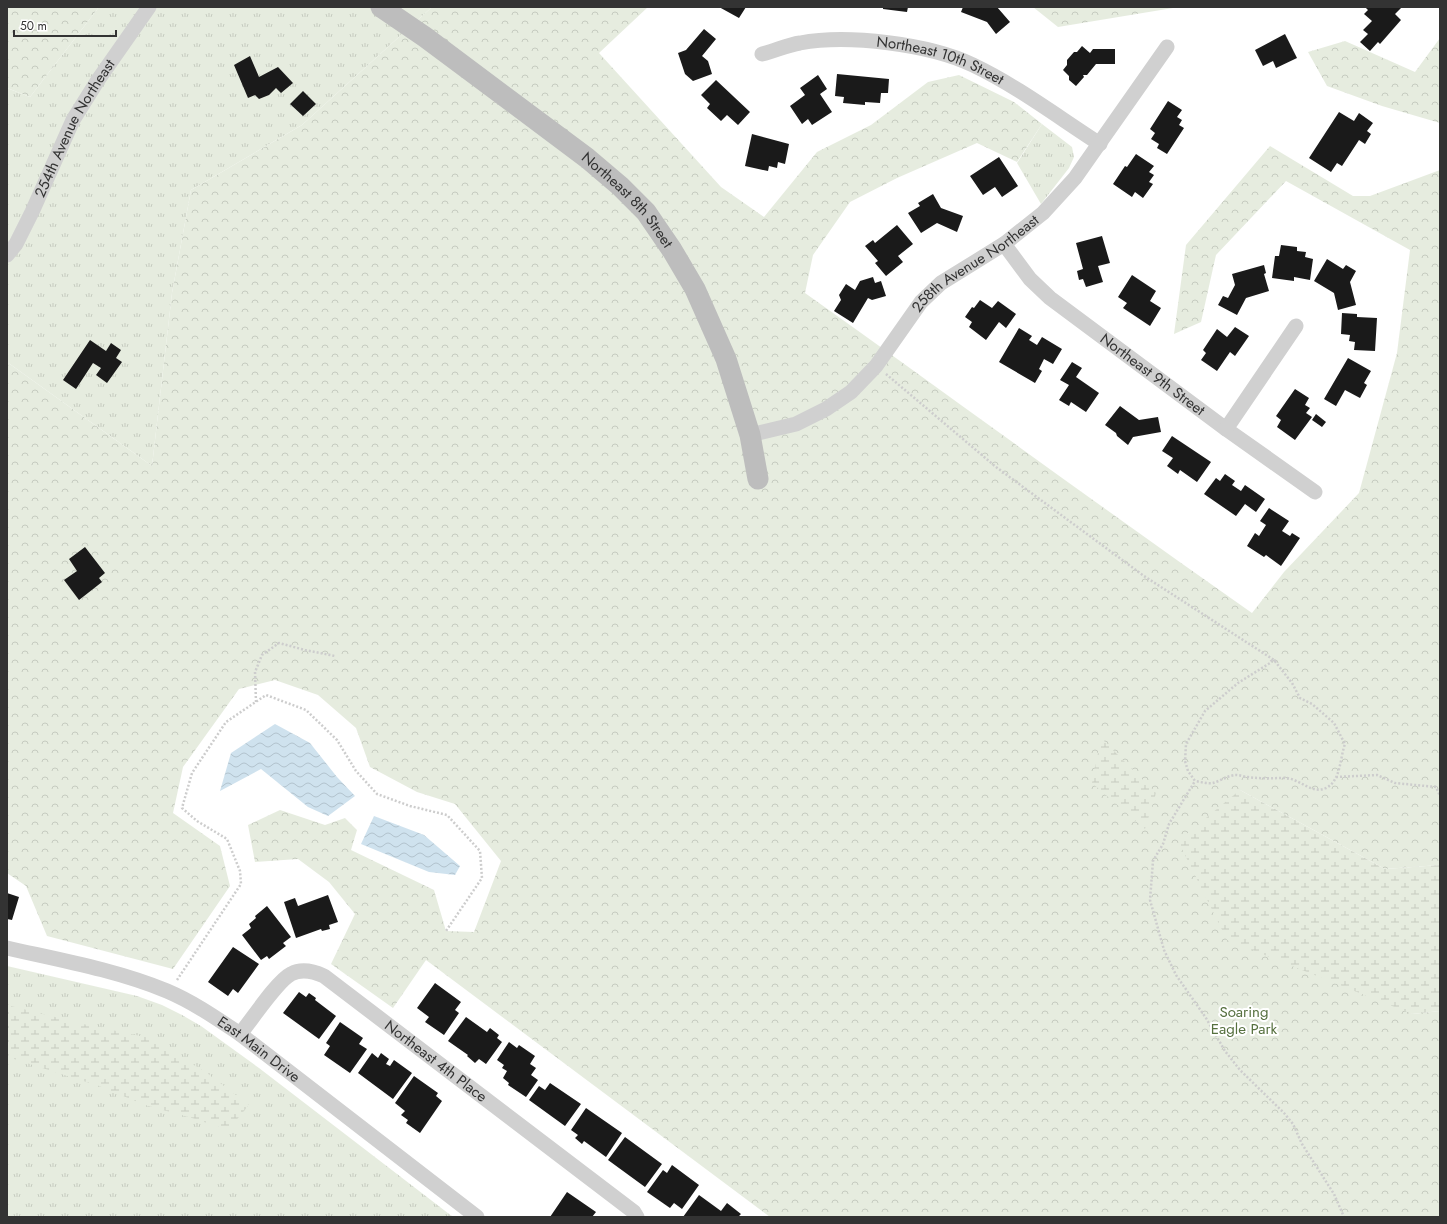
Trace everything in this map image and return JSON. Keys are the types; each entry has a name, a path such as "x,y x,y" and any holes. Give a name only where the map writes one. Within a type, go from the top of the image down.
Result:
{"street":[{"name":"254th Avenue Northeast","path":"7,255 16,244 32,212 72,120 149,7"},
{"name":"Northeast 8th Street","path":"381,7 431,42 586,158 620,186 646,212 672,250 695,289 726,360 750,435 758,479"},
{"name":"Northeast 10th Street","path":"762,54 799,43 831,39 888,42 937,52 972,65 1016,90 1100,144"},
{"name":"258th Avenue Northeast","path":"750,435 796,424 826,409 851,392 876,366 921,302 941,284 1004,244 1042,213 1074,178 1100,144 1167,47"},
{"name":"Northeast 9th Street","path":"1004,244 1030,279 1050,298 1226,429 1315,492"},
{"path":"1226,429 1296,326"},
{"name":"East Main Drive","path":"7,948 100,969 140,980 200,1007 240,1034 477,1217"},
{"name":"Northeast 4th Place","path":"240,1034 280,983 290,974 302,970 313,971 324,976 634,1212 637,1217"}],"path":[{"path":"876,366 1002,472 1144,576 1274,660 1292,682 1300,698 1312,704 1334,723 1345,744 1341,754 1340,768 1331,784 1326,788 1318,790 1287,778 1256,778 1237,775 1229,776 1211,783 1195,782"},
{"path":"256,702 255,672 262,655 279,643 335,656"},
{"path":"1195,782 1188,771 1185,761 1186,744 1205,711 1238,683 1271,661 1275,661 1274,660"},
{"path":"168,992 183,972 241,884 240,871 227,839 197,821 182,808 192,773 226,722 266,695 306,710 337,740 356,771 377,794 410,806 447,814 480,851 482,878 446,931"},
{"path":"1335,777 1377,775 1395,783 1436,786 1440,796"},
{"path":"1195,782 1169,824 1163,844 1153,861 1150,900 1164,950 1176,975 1206,1018 1225,1051 1240,1070 1284,1113 1293,1124 1302,1144 1334,1194 1344,1217"}],"green space":[{"path":"7,7 99,7 30,97 7,88"},
{"path":"99,7 432,7 302,125 191,190 172,293 152,466 7,362 7,88 30,97"},
{"name":"Soaring Eagle Park","path":"432,7 648,7 599,53 721,187 764,217 817,152 871,125 928,82 959,75 1014,102 1042,124 1017,162 977,143 897,178 850,202 813,255 805,293 1252,613 1284,572 1359,493 1397,353 1410,250 1286,181 1216,255 1201,322 1174,334 1186,245 1270,146 1353,196 1370,196 1440,170 1440,865 1385,869 1240,790 1412,1014 1440,1011 1440,1217 770,1217 426,960 393,1008 331,964 355,914 329,882 298,859 255,862 248,825 280,810 325,825 345,818 357,830 351,850 434,890 446,931 474,932 501,861 455,804 417,792 370,767 356,728 318,695 275,680 239,689 183,767 173,813 220,846 230,886 173,969 47,936 26,886 7,873 7,362 152,466 172,293 191,190 302,125"},
{"path":"1033,7 1179,7 1058,27"},
{"path":"1440,38 1440,123 1382,106 1327,86 1308,52 1345,41 1415,72"},
{"path":"1042,124 1072,147 1074,157 1069,168 1041,204 1017,163"},
{"path":"1101,738 1156,793 1145,829 1092,783"},
{"path":"1240,790 1385,869 1440,865 1440,1011 1412,1014 1227,940 1178,841"},
{"path":"7,966 137,996 162,1005 182,1015 201,1026 259,1068 453,1217 7,1217"},
{"path":"7,1005 83,1024 150,1038 207,1073 249,1105 228,1130 145,1105 99,1086 11,1058 7,1054"}],"water":[{"path":"275,724 310,743 337,777 355,796 328,816 308,807 261,769 220,791 231,753"},
{"path":"374,816 424,835 460,866 455,875 429,872 361,844"}],"building":[{"path":"719,7 746,7 739,18"},
{"path":"883,7 908,7 907,12 883,9"},
{"path":"963,7 997,7 1010,22 996,34 987,22 961,12"},
{"path":"1365,7 1402,7 1395,14 1401,20 1380,44 1378,42 1370,51 1360,42 1368,34 1363,30 1372,21 1364,14 1368,10"},
{"path":"704,29 716,39 702,56 708,61 712,74 693,81 685,74 678,53 686,50"},
{"path":"1285,34 1297,58 1276,68 1273,61 1263,66 1255,50"},
{"path":"1082,46 1090,53 1093,49 1115,49 1115,64 1096,64 1087,75 1083,75 1084,77 1076,86 1069,80 1069,76 1063,70 1067,65 1067,60"},
{"path":"250,56 259,77 278,67 293,83 281,93 276,88 269,95 259,99 255,95 248,98 234,65"},
{"path":"837,74 889,79 888,93 881,93 880,103 865,102 865,105 843,103 844,97 835,96"},
{"path":"818,75 827,89 820,94 832,112 812,125 808,119 802,124 790,106 805,95 800,88"},
{"path":"716,80 750,112 738,125 727,115 721,121 707,108 710,104 701,95"},
{"path":"303,91 316,104 303,116 290,104"},
{"path":"1168,101 1182,110 1177,117 1182,120 1179,125 1184,128 1167,154 1157,148 1159,144 1151,139 1155,133 1150,129"},
{"path":"1339,112 1354,121 1359,113 1373,123 1367,131 1371,134 1365,144 1359,140 1342,166 1337,163 1331,172 1309,158"},
{"path":"752,134 789,144 785,164 778,162 777,168 769,166 768,171 745,166"},
{"path":"1136,154 1154,166 1149,172 1154,175 1149,182 1153,184 1143,198 1135,192 1132,197 1113,184 1125,166 1127,167"},
{"path":"999,157 1018,186 1002,197 995,187 983,195 970,176"},
{"path":"933,194 941,208 963,216 957,232 937,223 921,233 908,213 920,206 918,203"},
{"path":"897,225 913,244 898,256 903,262 886,276 875,263 878,261 865,246 873,240 875,243"},
{"path":"1102,236 1110,263 1098,266 1103,282 1086,287 1083,279 1079,280 1077,271 1083,269 1076,243"},
{"path":"1281,245 1297,247 1297,251 1306,252 1305,257 1313,259 1310,280 1294,277 1294,281 1272,278 1275,256 1279,256"},
{"path":"1327,259 1343,269 1346,265 1356,271 1350,282 1356,305 1338,310 1334,293 1314,281"},
{"path":"1264,265 1266,273 1264,274 1269,291 1246,298 1237,315 1218,305 1223,296 1228,298 1235,285 1232,274"},
{"path":"1132,275 1156,291 1150,301 1161,308 1150,326 1123,308 1127,303 1118,297"},
{"path":"873,277 875,283 881,281 886,296 872,300 868,298 853,323 834,311 841,300 839,295 846,284 855,290 860,281"},
{"path":"980,300 992,308 998,301 1016,314 1006,328 999,322 986,340 969,327 972,322 965,317 972,307 974,308"},
{"path":"1342,313 1357,314 1357,317 1377,318 1375,351 1354,350 1355,342 1349,341 1350,335 1341,334"},
{"path":"1235,327 1249,336 1235,356 1230,352 1217,371 1201,360 1206,353 1203,350 1217,329 1227,337"},
{"path":"1019,328 1032,336 1029,340 1037,345 1042,337 1062,349 1053,364 1044,359 1039,369 1042,371 1035,383 999,362"},
{"path":"90,340 106,351 111,343 121,350 116,358 122,362 107,383 96,375 101,368 93,363 76,389 63,380"},
{"path":"1348,358 1371,371 1364,383 1367,385 1360,398 1345,390 1336,406 1324,399"},
{"path":"1072,362 1082,368 1076,377 1099,393 1086,412 1071,402 1069,406 1059,400 1069,385 1060,380"},
{"path":"1295,389 1309,398 1305,405 1310,408 1306,413 1312,417 1295,440 1277,427 1281,420 1276,416"},
{"path":"1120,406 1139,420 1158,417 1161,432 1133,437 1128,445 1105,425"},
{"path":"1316,414 1326,422 1322,427 1312,420"},
{"path":"1172,436 1211,462 1197,482 1180,470 1178,474 1167,466 1173,458 1162,451"},
{"path":"1225,474 1235,481 1232,485 1241,491 1245,485 1265,499 1256,512 1245,504 1236,516 1204,494 1216,478 1220,481"},
{"path":"1269,508 1289,521 1282,531 1290,536 1292,533 1300,538 1281,566 1266,555 1264,557 1247,546 1255,533 1259,536 1266,525 1260,521"},
{"path":"85,547 105,573 99,578 102,582 79,600 64,580 77,571 69,559"},
{"path":"7,893 19,897 12,920 7,919"},
{"path":"328,895 338,922 329,925 330,929 322,931 321,929 296,938 284,902 295,898 298,906"},
{"path":"267,906 291,937 283,943 286,946 269,959 267,956 261,960 242,935 251,928 249,924 256,918 255,916"},
{"path":"233,947 259,964 238,993 233,989 228,996 208,982"},
{"path":"435,983 461,1002 455,1010 459,1013 444,1035 425,1022 429,1017 417,1008"},
{"path":"299,992 306,997 309,993 316,998 315,1000 336,1016 319,1039 283,1013"},
{"path":"466,1017 487,1032 490,1028 499,1035 497,1038 502,1042 486,1064 479,1059 475,1063 467,1056 468,1055 448,1041"},
{"path":"340,1022 363,1038 359,1044 367,1049 350,1073 324,1055 330,1046 326,1043"},
{"path":"509,1042 517,1048 519,1045 535,1056 530,1064 536,1068 531,1075 538,1080 526,1097 508,1085 509,1083 503,1078 507,1071 502,1068 504,1065 497,1060"},
{"path":"372,1053 378,1058 381,1053 389,1059 386,1064 390,1066 394,1060 412,1073 393,1099 358,1073"},
{"path":"414,1076 438,1093 436,1096 442,1101 420,1133 406,1123 408,1120 401,1115 405,1111 395,1103"},
{"path":"550,1083 581,1104 565,1126 529,1100 539,1086 545,1090"},
{"path":"586,1108 622,1133 606,1157 584,1141 582,1144 575,1138 578,1135 571,1130"},
{"path":"625,1137 662,1164 645,1187 608,1160"},
{"path":"672,1165 699,1185 682,1209 674,1203 670,1208 647,1192 663,1170 667,1173"},
{"path":"567,1192 596,1212 592,1217 550,1217"},
{"path":"699,1195 721,1211 727,1203 741,1214 738,1217 683,1217"}]}
